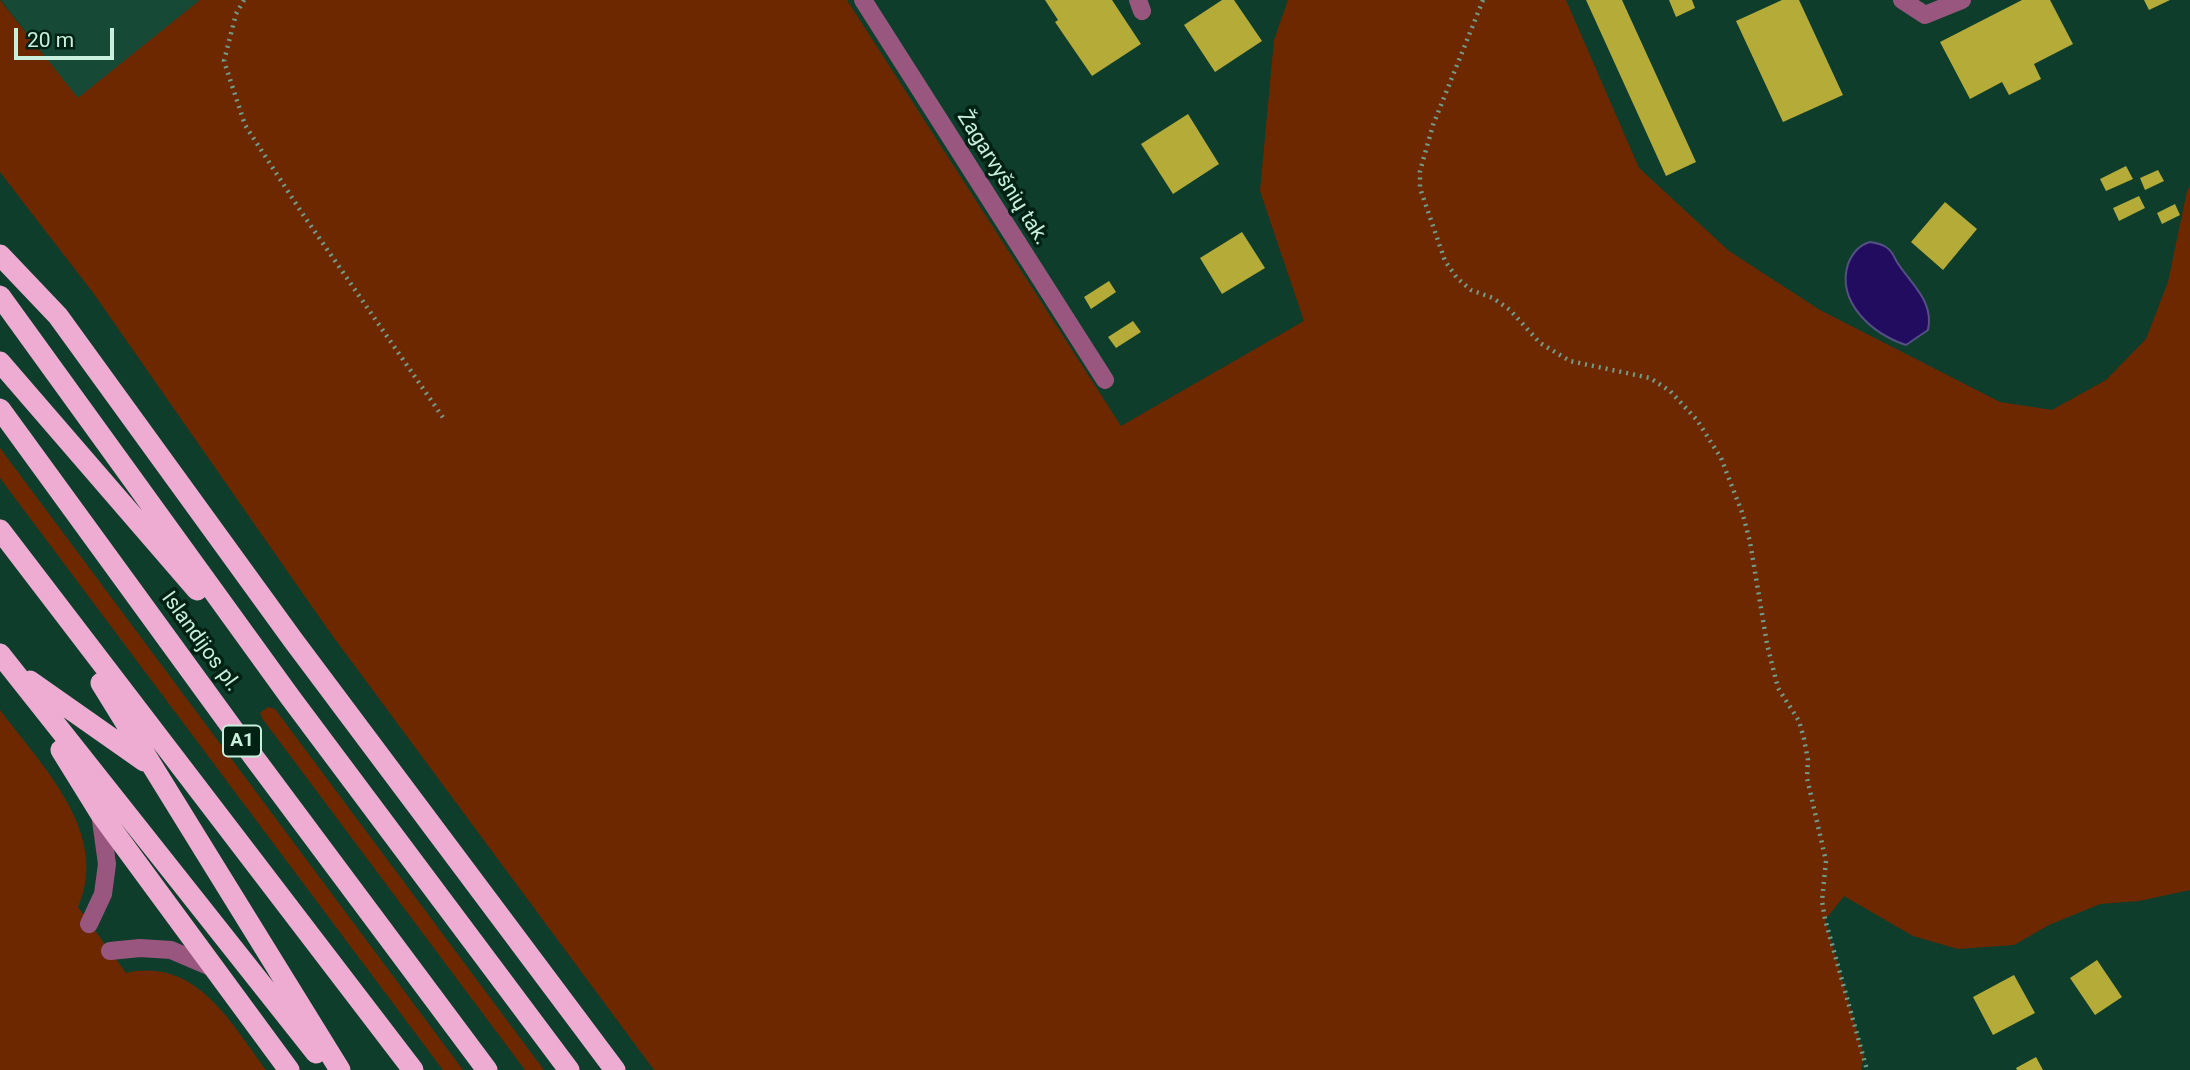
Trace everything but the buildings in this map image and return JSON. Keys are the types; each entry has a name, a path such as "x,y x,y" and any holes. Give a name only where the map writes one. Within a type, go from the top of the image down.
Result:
{"highway":[{"path":"0,255 58,316 293,640 615,1070"},
{"path":"0,296 290,697 569,1070"},
{"path":"0,362 290,697"},
{"name":"Islandijos pl.","path":"0,409 238,736 487,1070"},
{"path":"0,530 414,1070"},
{"path":"40,583 340,1070"},
{"path":"5,661 212,808"},
{"path":"5,661 100,813 289,1070"},
{"path":"5,661 330,1070"}],"street":[{"name":"Žagarvyšnių tak.","path":"863,0 1105,380"},
{"path":"1902,0 1925,15 1962,0"},
{"path":"89,924 103,894 107,864 100,813"},
{"path":"110,951 140,948 171,950 213,968"}],"path":[{"path":"244,0 236,14 225,61 245,125 443,419"},
{"path":"1483,0 1433,125 1420,171 1420,188 1445,261 1457,278 1471,290 1493,298 1510,310 1540,343 1570,361 1650,378 1670,391 1697,420 1721,458 1743,515 1750,542 1767,644 1778,688 1799,721 1804,739 1808,760 1807,778 1826,861 1822,901 1825,919 1867,1070"}],"shaded area":[{"path":"0,0 78,98 200,0 847,0 1121,426 1304,321 1260,191 1274,40 1288,0 1566,0 1639,168 1729,251 1820,310 2000,402 2052,410 2106,380 2146,339 2168,282 2190,186 2190,890 2139,901 2100,904 2049,925 2014,945 1958,949 1913,936 1844,896 1825,920 1864,1056 1861,1070 654,1070 329,631 94,294 0,172"},
{"path":"1,0 200,0 78,99"},
{"path":"1870,242 1883,245 1891,251 1916,287 1928,311 1928,330 1906,345 1870,325 1852,304 1847,292 1848,264 1859,248"},
{"path":"0,448 463,1070 443,1070 0,478"},
{"path":"268,707 275,709 544,1070 525,1070 262,718 260,713"},
{"path":"0,710 67,801 79,827 86,853 86,880 78,907 126,973 151,971 172,975 192,984 225,1014 266,1070 0,1070"}]}
